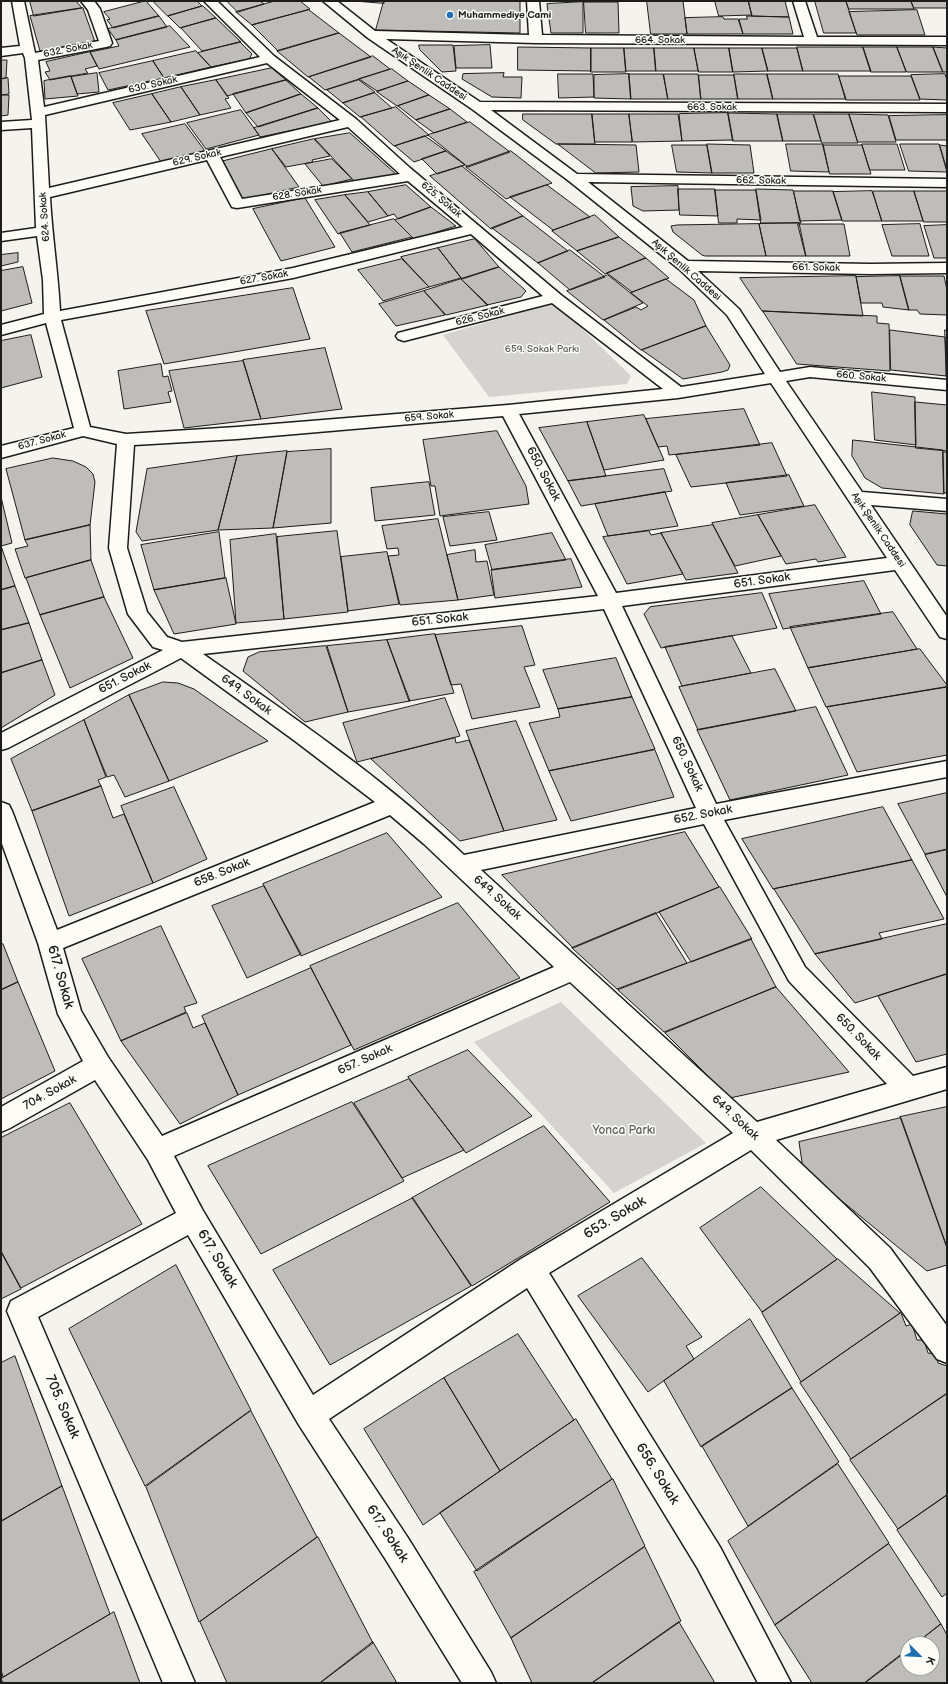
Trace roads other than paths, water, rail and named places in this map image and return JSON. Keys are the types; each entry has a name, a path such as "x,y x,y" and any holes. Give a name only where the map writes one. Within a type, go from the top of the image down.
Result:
{"street":[{"name":"624. Sokak","path":"18,1 29,53 39,118 44,231 51,280 52,317 83,431"},
{"name":"632. Sokak","path":"29,53 106,43 94,8 87,1"},
{"name":"625. Sokak","path":"210,1 269,59 351,122 555,298 678,393"},
{"name":"Aşık Şenlik Caddesi","path":"329,1 372,35 477,106 574,178 684,266 733,312 856,498 945,626"},
{"path":"533,1 536,39"},
{"path":"799,1 812,41"},
{"name":"664. Sokak","path":"372,35 536,39 947,41"},
{"path":"1,52 29,53"},
{"name":"630. Sokak","path":"1,126 39,118 269,59"},
{"name":"663. Sokak","path":"477,106 947,108"},
{"name":"629. Sokak","path":"43,194 351,122"},
{"name":"628. Sokak","path":"212,155 237,204 412,176"},
{"name":"662. Sokak","path":"574,178 947,183"},
{"name":"627. Sokak","path":"1,330 52,317 293,273 474,229"},
{"path":"1,237 44,231"},
{"name":"661. Sokak","path":"684,266 871,269 947,268"},
{"name":"626. Sokak","path":"404,336 555,298"},
{"name":"660. Sokak","path":"775,377 810,372 947,385"},
{"name":"659. Sokak","path":"83,431 126,440 245,433 508,410 678,393 775,377"},
{"name":"650. Sokak","path":"508,410 610,602 710,814 797,974 909,1089"},
{"name":"637. Sokak","path":"1,452 83,431"},
{"name":"649. Sokak","path":"126,440 118,548 138,614 160,642 182,649 300,734 393,804 434,839 460,865 753,1135 880,1258 947,1349"},
{"path":"856,498 947,504"},
{"name":"651. Sokak","path":"1,742 182,649 610,602 900,563"},
{"name":"652. Sokak","path":"460,865 710,814 947,769"},
{"name":"658. Sokak","path":"50,943 393,804"},
{"name":"617. Sokak","path":"1,811 50,943 70,1014 99,1065 156,1151 192,1218 309,1415 396,1549 480,1683"},
{"name":"657. Sokak","path":"156,1151 574,969"},
{"name":"704. Sokak","path":"1,1120 99,1065"},
{"name":"653. Sokak","path":"309,1415 531,1270 753,1135 947,1078"},
{"name":"705. Sokak","path":"179,1683 21,1311 192,1218"},
{"name":"656. Sokak","path":"531,1270 709,1558 775,1683"}],"place":[{"name":"Muhammediye Cami","path":"450,15"}],"park label":[{"name":"659. Sokak Parkı","path":"542,349"},
{"name":"Yonca Parkı","path":"624,1131"}]}
